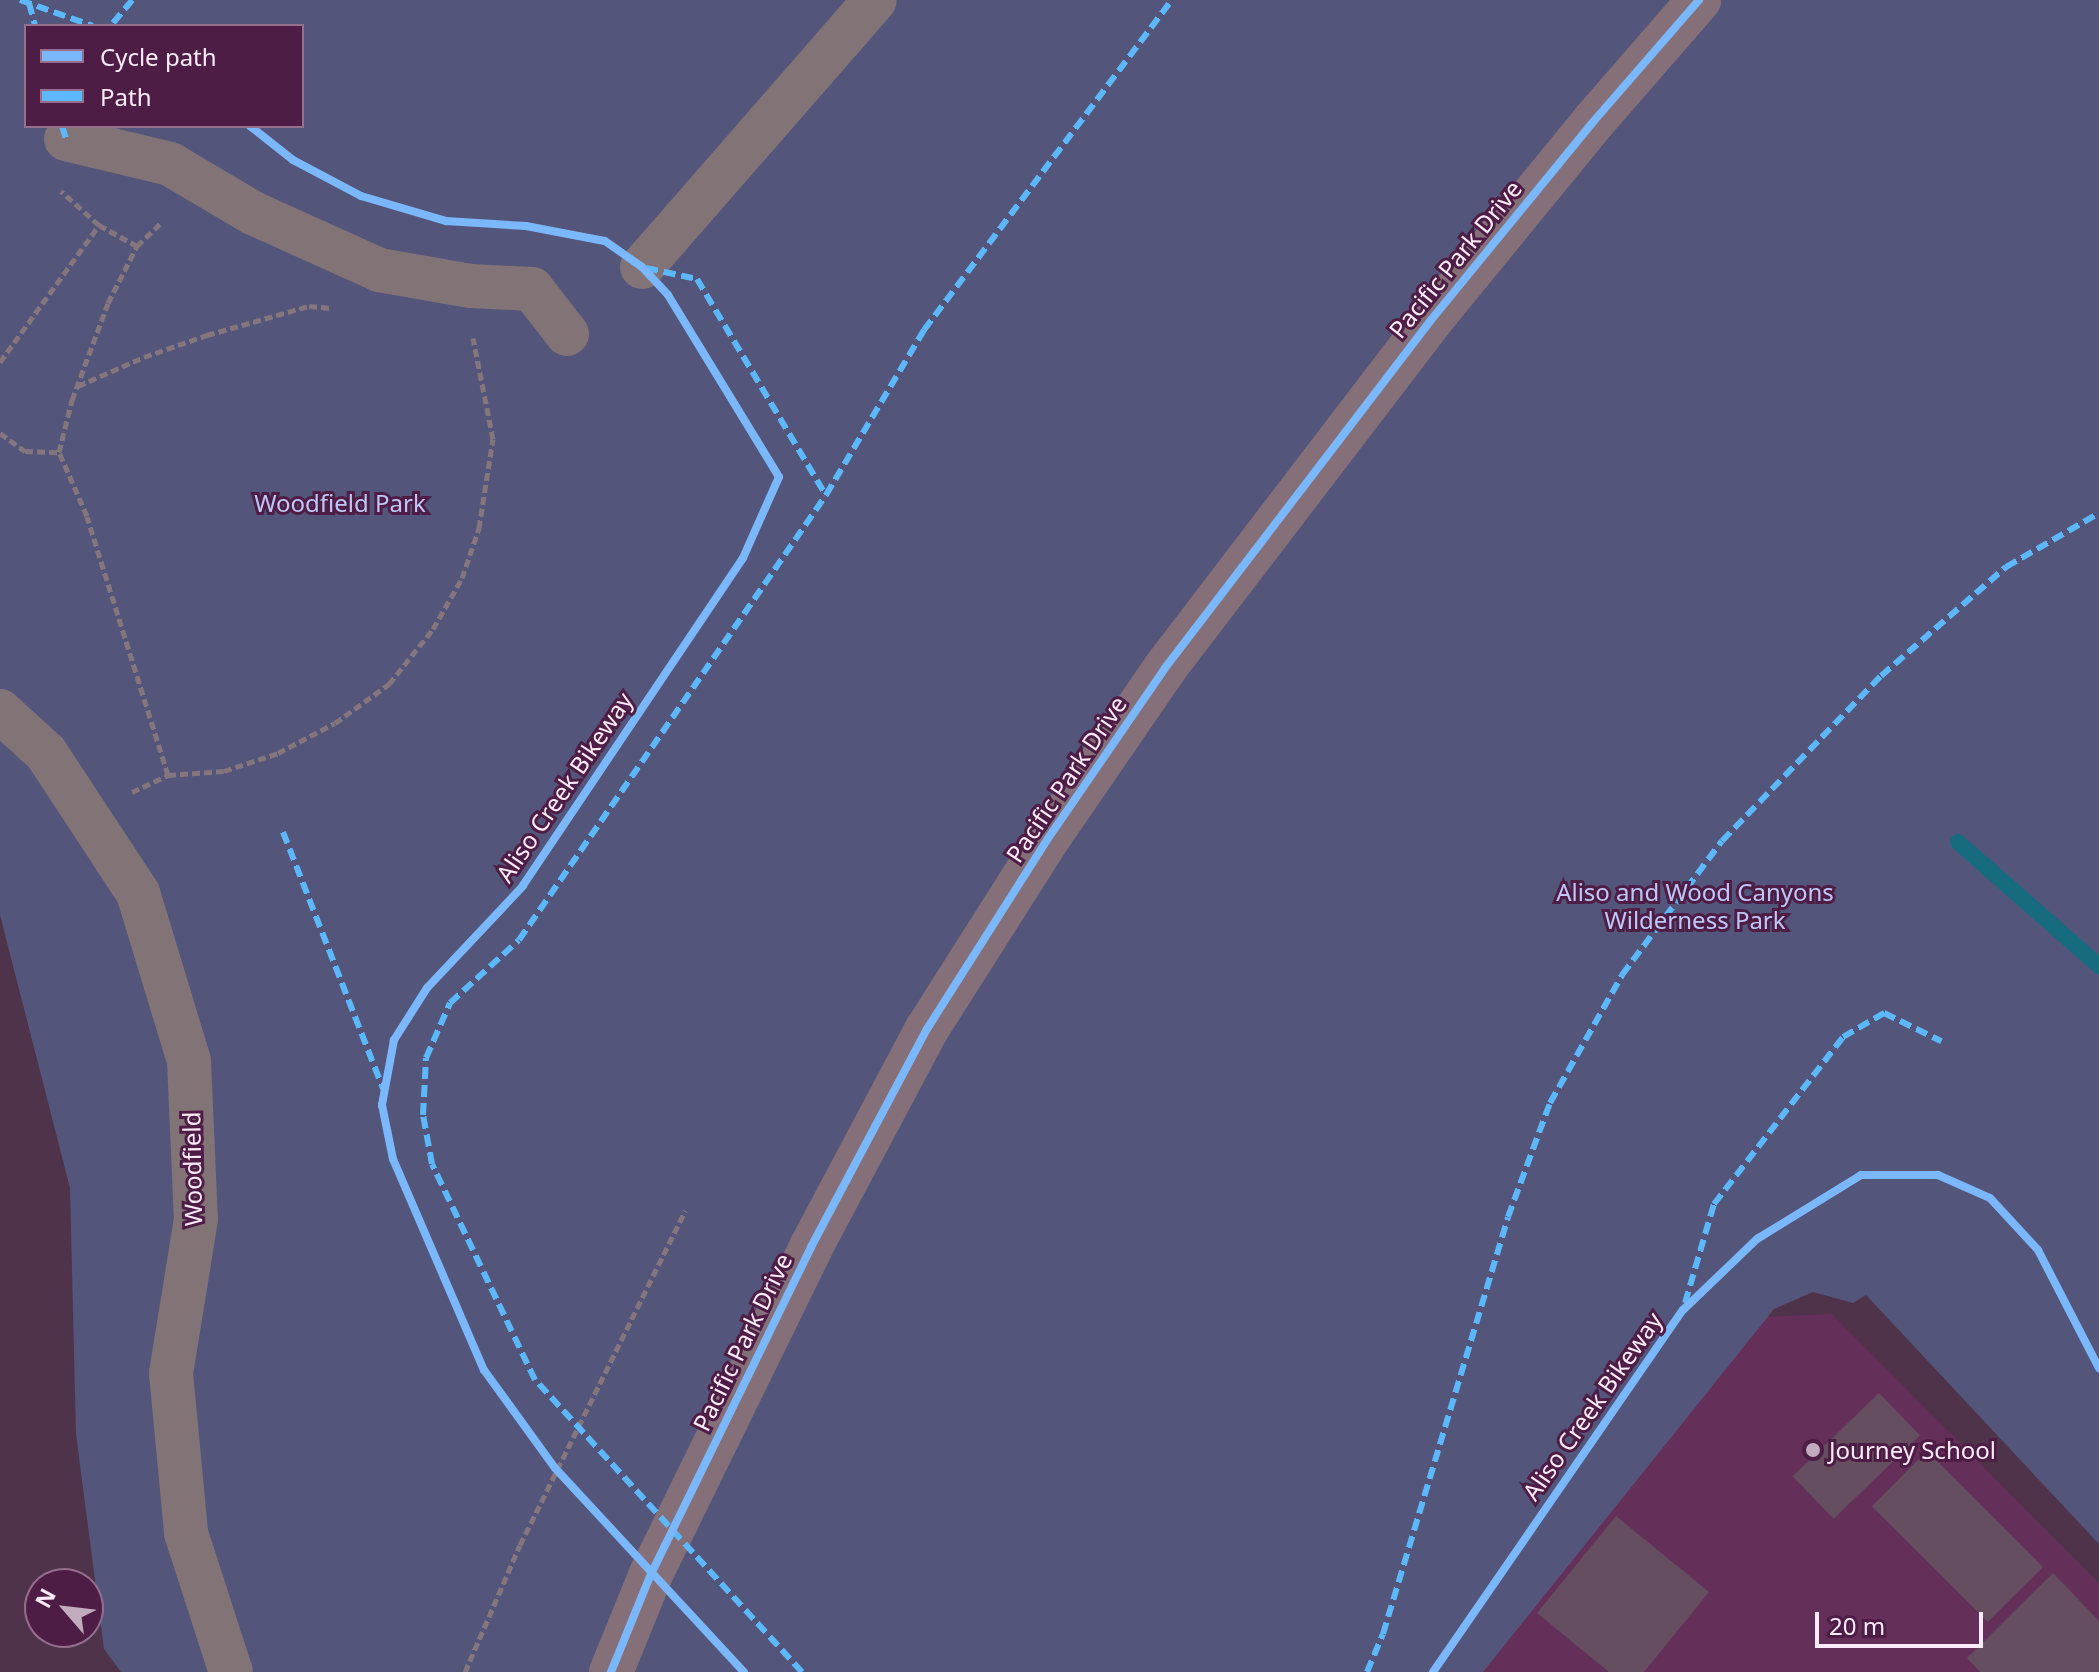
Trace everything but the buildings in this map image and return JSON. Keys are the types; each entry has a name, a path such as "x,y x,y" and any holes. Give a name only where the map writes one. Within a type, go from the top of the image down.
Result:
{"main road":[{"name":"Pacific Park Drive","path":"611,1672 651,1574 811,1247 927,1029 1049,837 1165,668 1431,320 1593,122 1699,0"}],"street":[{"path":"642,267 875,0"},
{"path":"83,143 170,164 253,213 379,270 471,286 532,289 567,334"},
{"name":"Woodfield","path":"0,711 46,753 138,893 189,1061 196,1219 171,1373 186,1533 231,1672"}],"path":[{"path":"83,143 59,193 99,225 137,246"},
{"path":"168,775 87,516 59,452 78,386 108,303 137,246 206,185"},
{"path":"0,362 99,225"},
{"path":"78,386 144,357 207,335 309,306 337,308"},
{"path":"123,796 168,775 224,771 278,753 335,723 389,684 433,629 462,578 479,528 493,439 481,365 470,329"},
{"path":"0,433 25,451 59,452"},
{"path":"465,1672 520,1545 685,1211"},
{"path":"547,1457 565,1479"}],"shaded area":[{"name":"Journey School","path":"1832,1314 2099,1583 2099,1672 1482,1672 1763,1317"}],"green space":[{"path":"0,0 2099,0 2099,1544 1866,1295 1853,1303 1813,1292 1774,1309 1483,1672 121,1672 104,1649 104,1568 93,1568 76,1434 70,1188 0,915"}],"waterway":[{"path":"1958,842 2099,966"}],"marked path":[{"path":"20,0 87,24"},
{"path":"113,23 132,0"},
{"path":"802,1672 535,1380 432,1164 423,1115 426,1058 450,1003 519,940 826,495 924,330 1172,0"},
{"path":"29,3 34,24"},
{"path":"63,128 66,139"},
{"path":"646,268 697,279 826,495"},
{"path":"1367,1672 1383,1634 1508,1217 1550,1103 1622,975 1722,841 1881,676 2006,567 2099,513"},
{"path":"283,832 383,1089"},
{"path":"1685,1303 1714,1204 1843,1037 1884,1013 1941,1041"}],"cycle path":[{"path":"611,1672 651,1574 811,1247 927,1029 1049,837 1165,668 1431,320 1593,122 1699,0"},
{"name":"Aliso Creek Bikeway","path":"253,128 293,160 361,196 446,221 526,226 605,241 642,267 668,295 779,477 743,558 523,886 427,988 394,1040 382,1105 393,1159 484,1370 555,1468 744,1672"},
{"name":"Aliso Creek Bikeway","path":"1433,1672 1683,1310 1757,1239 1861,1175 1938,1175 1990,1198 2038,1250 2099,1368"}],"place":[{"name":"Journey School","path":"1813,1450"}],"park label":[{"name":"Woodfield Park","path":"340,503"},
{"name":"Aliso and Wood Canyons Wilderness Park","path":"1695,906"}]}
